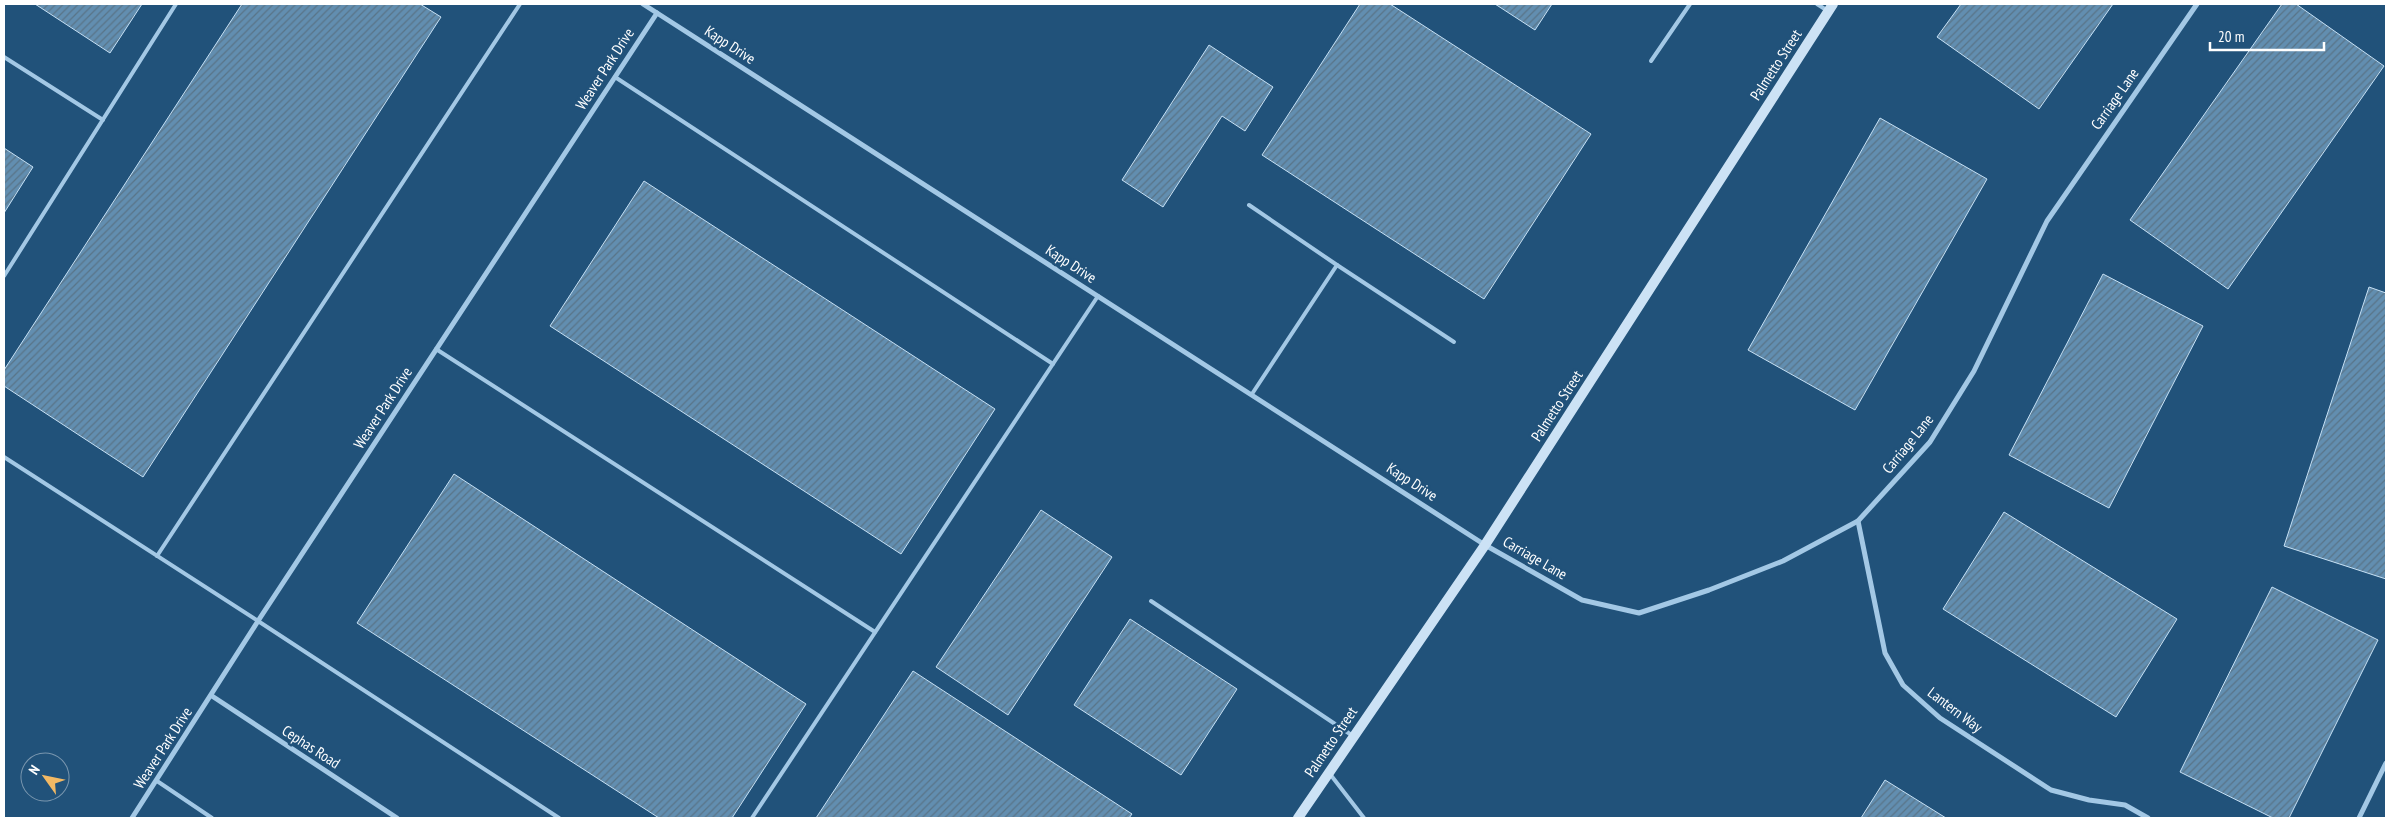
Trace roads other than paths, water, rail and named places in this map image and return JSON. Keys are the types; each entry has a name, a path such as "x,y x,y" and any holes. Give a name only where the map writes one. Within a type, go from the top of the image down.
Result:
{"street":[{"name":"Kapp Drive","path":"643,4 1485,545"},
{"name":"Carriage Lane","path":"1485,545 1582,600 1639,612 1709,590 1783,561 1858,521 1930,442 1974,371 2047,221 2197,4"},
{"name":"Palmetto Street","path":"1298,818 1485,545 1830,7"},
{"name":"Weaver Park Drive","path":"132,818 212,696 258,621 657,13"},
{"name":"Lantern Way","path":"1858,521 1885,653 1903,685 1940,718 2051,790 2089,800 2125,805 2148,818"},
{"name":"Cephas Road","path":"212,696 397,818"},
{"path":"2360,818 2386,763"}],"lane":[{"path":"4,276 176,4"},
{"path":"157,556 520,4"},
{"path":"1651,62 1690,4"},
{"path":"1817,4 1830,7"},
{"path":"4,57 103,120"},
{"path":"615,77 1053,364"},
{"path":"1249,205 1454,342"},
{"path":"1252,394 1337,264"},
{"path":"752,818 1098,296"},
{"path":"436,350 875,632"},
{"path":"4,457 558,818"},
{"path":"1151,601 1353,736"},
{"path":"1329,772 1364,818"},
{"path":"156,781 212,818"}]}
